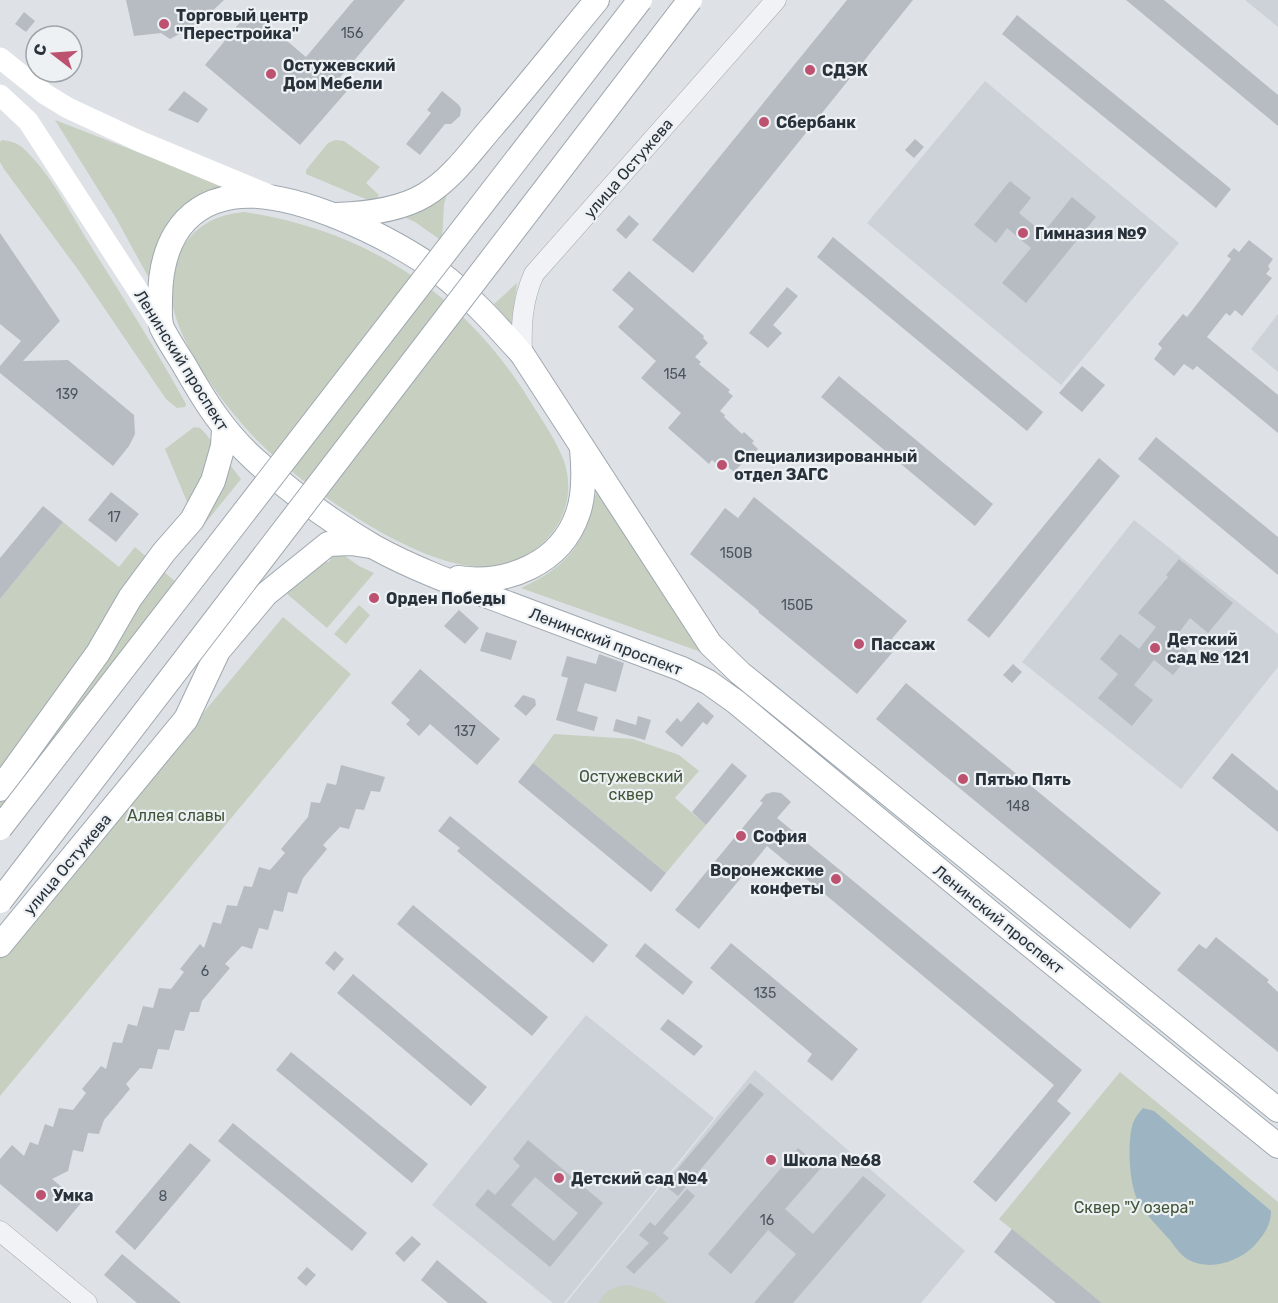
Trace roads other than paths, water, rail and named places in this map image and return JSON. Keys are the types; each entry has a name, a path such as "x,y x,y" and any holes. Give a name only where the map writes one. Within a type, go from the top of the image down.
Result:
{"main road":[{"path":"331,215 359,214 403,205 415,201 437,186 464,161 597,0"},
{"path":"0,828 640,0"},
{"path":"0,901 690,0"},
{"name":"Ленинский проспект","path":"0,58 45,94 68,108 139,141 275,198 331,215 372,233 440,273 485,313 522,354 710,644 740,673 1278,1110"},
{"name":"Ленинский проспект","path":"0,95 28,121 161,326 206,404 224,430 275,477 375,547 426,573 682,669 708,682 743,708 1012,931 1278,1146"},
{"path":"161,326 161,283 164,262 172,237 181,225 202,208 220,200 242,196 275,198"},
{"path":"0,789 98,653 130,598 164,552 192,520 213,481 223,446 224,430"},
{"path":"426,573 471,580 498,578 521,573 546,558 567,535 578,514 583,481 581,446"},
{"name":"улица Остужева","path":"0,945 186,719 218,651 266,594 328,544 351,543 375,547"}],"street":[{"name":"улица Остужева","path":"522,354 521,318 527,289 534,274 776,0"},
{"path":"0,1231 87,1303"}],"water":[{"path":"1143,1108 1154,1111 1271,1211 1266,1230 1247,1252 1231,1261 1214,1265 1189,1260 1179,1252 1145,1211 1135,1194 1130,1151 1133,1123"}],"place":[{"name":"Торговый центр \"Перестройка\"","path":"164,24"},
{"name":"СДЭК","path":"810,70"},
{"name":"Остужевский Дом Мебели","path":"271,74"},
{"name":"Сбербанк","path":"764,122"},
{"name":"Гимназия №9","path":"1023,233"},
{"name":"Специализированный отдел ЗАГС","path":"722,465"},
{"name":"Орден Победы","path":"374,598"},
{"name":"Пассаж","path":"859,644"},
{"name":"Детский сад № 121","path":"1155,648"},
{"name":"Пятью Пять","path":"963,779"},
{"name":"София","path":"741,836"},
{"name":"Воронежские конфеты","path":"836,879"},
{"name":"Школа №68","path":"771,1160"},
{"name":"Детский сад №4","path":"559,1178"},
{"name":"Умка","path":"41,1195"}],"park label":[{"name":"Остужевский сквер","path":"631,785"},
{"name":"Аллея славы","path":"176,815"},
{"name":"Сквер \"У озера\"","path":"1134,1207"}]}
